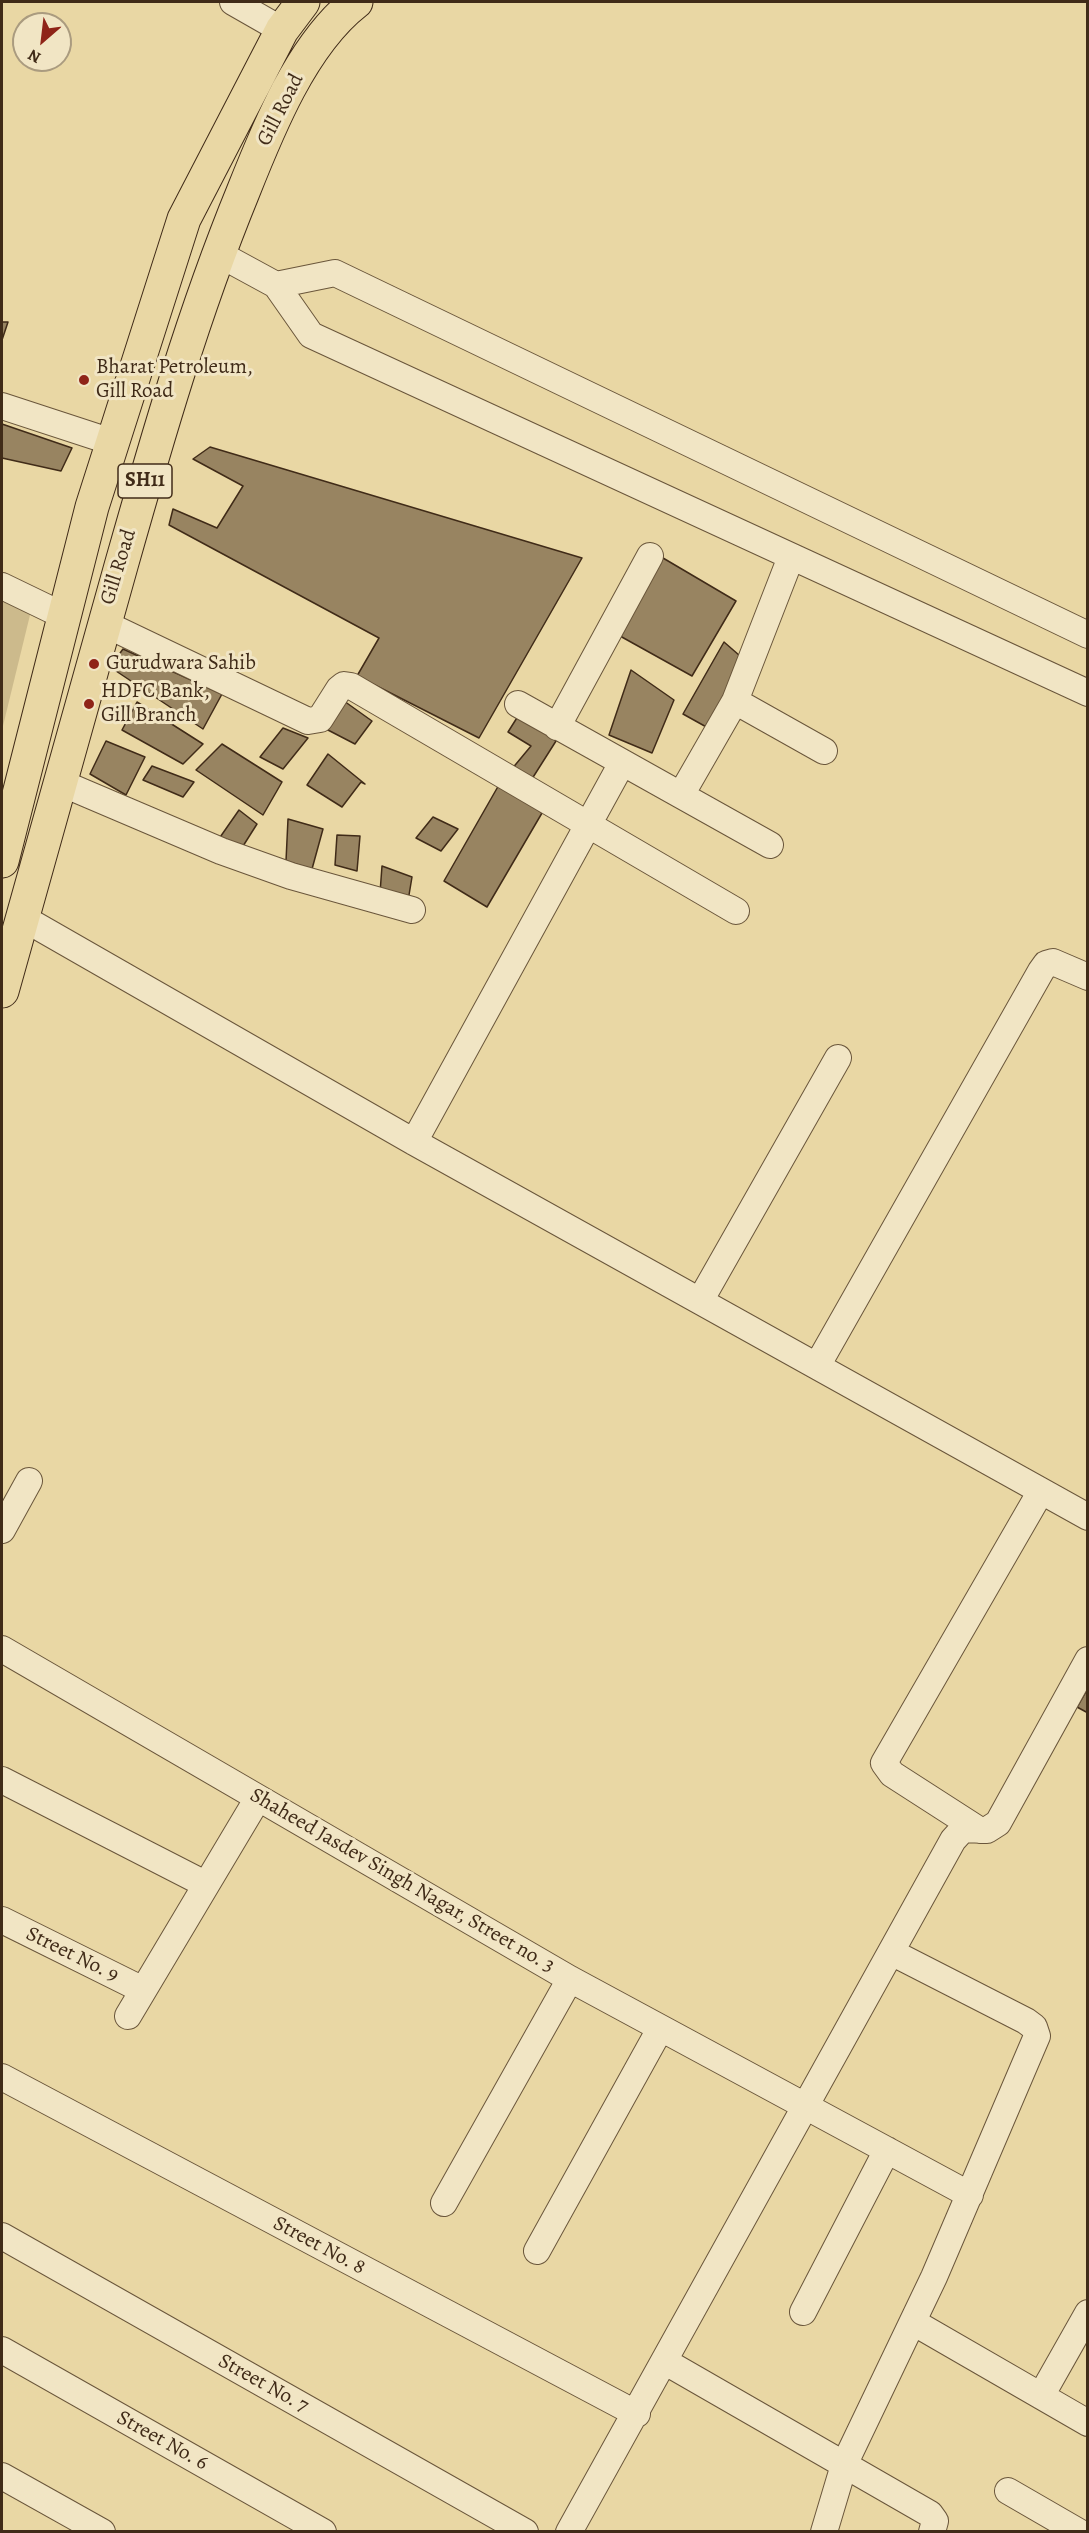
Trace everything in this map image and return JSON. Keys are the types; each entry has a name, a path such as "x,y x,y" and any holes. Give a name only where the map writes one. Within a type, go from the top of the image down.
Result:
{"main road":[{"name":"Gill Road","path":"2,991 103,622 173,383 219,254 263,142 284,101 309,57 340,14 356,2"},
{"name":"Gill Road","path":"2,861 62,615 112,442 184,219 220,145 290,13"}],"street":[{"path":"233,2 290,13"},
{"path":"219,254 276,285 311,334 1088,693"},
{"path":"276,285 335,273 1088,635"},
{"path":"2,406 112,442"},
{"path":"557,726 650,556"},
{"path":"681,795 735,701 792,556"},
{"path":"2,586 62,615"},
{"path":"103,622 308,721 315,722 320,719 339,688 344,685 351,686 736,911"},
{"path":"735,701 824,751"},
{"path":"518,704 770,845"},
{"path":"414,1142 622,762"},
{"path":"59,782 221,851 291,876 412,910"},
{"path":"23,918 414,1142 1088,1517"},
{"path":"817,1366 1041,970 1046,963 1053,962 1088,977"},
{"path":"700,1301 838,1058"},
{"path":"2,1530 29,1480"},
{"path":"979,1830 892,1774 884,1763 1041,1491"},
{"name":"Shaheed Jasdev Singh Nagar, Street no. 3","path":"2,1649 570,1979 970,2195"},
{"path":"569,2532 637,2414 664,2361 956,1834 963,1830 987,1830 998,1823 1088,1660"},
{"path":"2,1780 205,1884"},
{"path":"128,2016 258,1798"},
{"name":"Street No. 9","path":"2,1920 143,1990"},
{"path":"824,2532 844,2465 913,2322 1037,2036 1034,2027 1026,2021 891,1952"},
{"path":"444,2203 570,1979"},
{"path":"537,2251 660,2029"},
{"name":"Street No. 8","path":"2,2077 637,2414"},
{"path":"803,2312 887,2150"},
{"name":"Street No. 7","path":"2,2236 525,2532"},
{"path":"1041,2396 1088,2313"},
{"path":"913,2322 1088,2423"},
{"name":"Street No. 6","path":"2,2350 323,2532"},
{"path":"664,2361 930,2514 935,2521 932,2532"},
{"path":"2,2476 102,2532"},
{"path":"1008,2491 1079,2532"}],"shaded area":[{"path":"2,600 30,615 2,730"}],"building":[{"path":"2,322 8,322 2,340"},
{"path":"2,424 72,448 61,471 2,458"},
{"path":"210,447 582,558 479,738 357,676 379,638 169,525 173,509 217,528 243,486 193,459"},
{"path":"663,558 736,601 692,676 620,636"},
{"path":"724,642 747,662 710,729 683,714"},
{"path":"123,649 222,694 203,729 110,667"},
{"path":"631,670 674,700 652,753 609,735"},
{"path":"344,701 372,721 355,744 326,729"},
{"path":"137,702 203,744 183,764 122,730"},
{"path":"520,713 556,741 530,782 511,770 531,746 508,732"},
{"path":"283,728 308,738 283,769 260,757"},
{"path":"106,741 145,757 126,795 90,774"},
{"path":"222,744 282,782 263,815 196,770"},
{"path":"328,754 365,784 361,782 342,807 307,785"},
{"path":"152,766 194,782 183,797 143,780"},
{"path":"500,783 542,813 487,907 444,881"},
{"path":"239,810 257,824 238,854 216,843"},
{"path":"433,817 458,829 441,851 416,838"},
{"path":"288,819 323,829 312,869 286,861"},
{"path":"337,835 360,836 357,871 335,865"},
{"path":"382,866 412,877 408,901 380,893"},
{"path":"1088,1688 1088,1713 1077,1707"}],"place":[{"name":"Bharat Petroleum, Gill Road","path":"84,380"},
{"name":"Gurudwara Sahib","path":"94,664"},
{"name":"HDFC Bank, Gill Branch","path":"89,704"}]}
